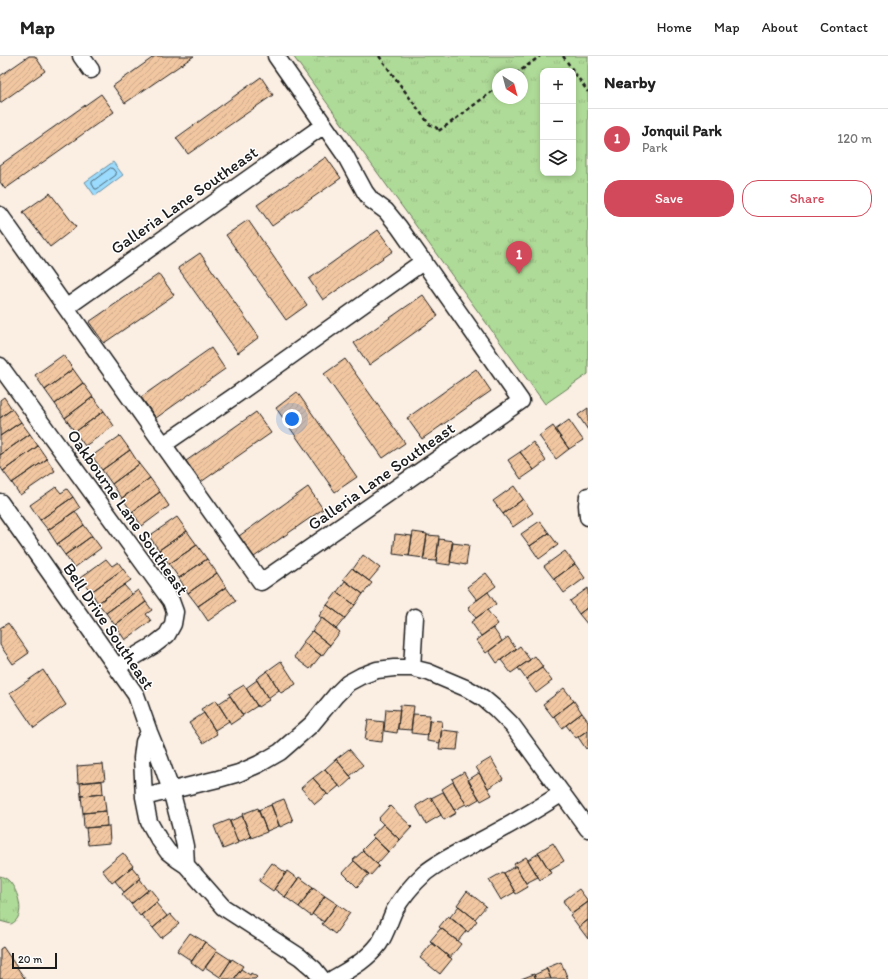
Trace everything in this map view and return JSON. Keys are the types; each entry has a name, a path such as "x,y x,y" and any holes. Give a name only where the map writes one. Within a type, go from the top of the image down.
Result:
{"street":[{"path":"81,56 91,70"},
{"name":"Galleria Lane Southeast","path":"0,215 261,582 521,402 424,261 392,218 371,200 365,192 345,155 276,56"},
{"name":"Galleria Lane Southeast","path":"66,307 324,125"},
{"path":"163,445 424,261"},
{"name":"Oakbourne Lane Southeast","path":"1,368 171,601 175,612 173,624 166,635 154,645 116,668"},
{"path":"583,495 587,505 588,517"},
{"name":"Bell Drive Southeast","path":"0,502 136,695 171,790 185,846 186,865"},
{"path":"412,668 414,617"},
{"path":"144,797 239,773 259,764 280,752 312,724 348,683 377,670 412,668 428,672 468,689 483,698 496,709 512,725 588,829"},
{"path":"149,732 144,742 142,758 144,797 149,822 158,838 168,852 186,865 223,907 300,958 314,969 322,979"},
{"path":"333,979 368,956 386,932 395,910 409,889 425,873 444,859 532,812 562,793"}],"path":[{"path":"379,56 429,124 437,128 437,131 492,92"},
{"path":"524,68 540,56"},
{"path":"563,56 588,92"}],"green space":[{"path":"293,56 588,56 588,374 545,404"},
{"path":"0,876 9,881 18,897 20,910 19,916 16,921 11,924 0,921"}],"water":[{"path":"113,162 123,175 95,196 85,182"}],"building":[{"path":"29,56 35,56 45,71 0,103 0,76"},
{"path":"155,56 194,56 125,103 113,86"},
{"path":"261,77 273,95 188,154 176,138"},
{"path":"101,94 114,112 5,189 0,182 0,165"},
{"path":"326,157 341,178 272,226 257,205"},
{"path":"50,193 76,227 50,247 23,212"},
{"path":"248,220 307,305 286,320 226,235"},
{"path":"378,230 393,251 323,300 309,279"},
{"path":"200,253 259,337 238,353 178,268"},
{"path":"159,274 174,295 104,343 89,322"},
{"path":"423,295 438,316 369,365 354,343"},
{"path":"211,348 225,369 156,418 141,397"},
{"path":"63,355 73,369 45,390 35,375"},
{"path":"345,359 405,443 383,458 324,374"},
{"path":"73,369 83,383 55,404 45,390"},
{"path":"476,369 491,391 422,439 407,418"},
{"path":"83,383 93,397 65,418 55,404"},
{"path":"297,392 357,477 335,492 276,408"},
{"path":"4,397 12,409 0,418 0,400"},
{"path":"93,397 104,411 75,432 65,418"},
{"path":"588,408 588,430 578,415"},
{"path":"12,409 21,422 0,436 0,418"},
{"path":"104,411 114,426 85,446 75,432"},
{"path":"256,412 271,433 201,482 186,461"},
{"path":"569,420 583,440 569,449 555,430"},
{"path":"21,422 30,434 0,455 0,436"},
{"path":"553,426 569,449 556,459 539,436"},
{"path":"30,434 38,446 3,471 0,466 0,455"},
{"path":"120,436 130,450 102,470 92,456"},
{"path":"533,442 546,461 534,470 520,452"},
{"path":"38,446 47,459 12,483 3,471"},
{"path":"130,450 139,464 112,484 102,470"},
{"path":"520,452 534,470 521,479 508,460"},
{"path":"47,459 55,471 20,495 12,483"},
{"path":"139,464 150,478 122,498 112,484"},
{"path":"150,478 160,492 132,512 122,498"},
{"path":"514,486 523,499 503,514 493,501"},
{"path":"56,487 61,493 67,489 73,497 40,520 30,505"},
{"path":"308,487 323,509 254,557 239,536"},
{"path":"160,492 169,506 142,526 132,512"},
{"path":"73,497 80,508 48,530 40,520"},
{"path":"523,499 533,513 513,527 503,514"},
{"path":"75,511 84,525 57,544 48,530"},
{"path":"177,517 187,531 159,550 149,536"},
{"path":"540,521 549,533 530,546 521,534"},
{"path":"84,525 92,536 65,555 57,544"},
{"path":"187,531 197,545 169,564 159,550"},
{"path":"413,532 427,534 424,558 409,556"},
{"path":"549,533 558,545 539,559 530,546"},
{"path":"395,534 412,536 409,556 393,554"},
{"path":"427,535 439,536 436,561 423,560"},
{"path":"92,536 101,548 74,568 65,555"},
{"path":"439,539 453,541 450,565 436,563"},
{"path":"452,543 469,545 466,565 450,562"},
{"path":"197,545 207,559 179,578 169,564"},
{"path":"565,551 575,564 554,579 544,566"},
{"path":"363,555 380,568 369,581 353,569"},
{"path":"106,559 112,566 118,562 123,569 91,592 80,578"},
{"path":"207,559 217,573 188,593 179,578"},
{"path":"575,564 585,578 564,593 554,579"},
{"path":"352,568 372,583 363,594 343,579"},
{"path":"123,569 131,580 98,603 91,592"},
{"path":"217,573 226,587 198,606 188,593"},
{"path":"486,573 496,586 477,600 467,587"},
{"path":"345,581 363,594 355,605 337,592"},
{"path":"124,585 132,594 106,613 98,603"},
{"path":"226,587 236,601 208,621 198,606"},
{"path":"588,588 588,607 579,614 570,601"},
{"path":"138,590 146,602 115,625 106,613"},
{"path":"337,592 355,605 345,618 327,605"},
{"path":"488,592 496,604 476,618 468,607"},
{"path":"146,602 152,610 146,614 151,621 125,640 115,625"},
{"path":"327,605 345,618 336,629 319,616"},
{"path":"588,607 588,625 579,614"},
{"path":"487,610 498,624 481,636 471,622"},
{"path":"322,618 340,632 330,645 312,631"},
{"path":"8,623 29,653 13,664 0,645 0,628"},
{"path":"493,628 502,641 486,653 476,640"},
{"path":"312,631 330,645 322,656 303,642"},
{"path":"508,637 516,649 497,663 489,651"},
{"path":"304,643 321,655 310,669 294,657"},
{"path":"520,646 530,660 511,673 501,660"},
{"path":"535,656 543,667 526,679 518,668"},
{"path":"281,661 296,684 281,693 267,671"},
{"path":"542,668 552,681 536,693 526,679"},
{"path":"43,670 66,705 34,728 10,693"},
{"path":"267,671 279,690 268,698 256,679"},
{"path":"257,680 269,700 258,707 246,688"},
{"path":"244,685 257,706 243,715 229,694"},
{"path":"564,688 574,701 553,717 543,704"},
{"path":"230,696 243,716 231,724 218,704"},
{"path":"216,700 229,721 215,730 201,709"},
{"path":"574,701 582,713 562,728 554,716"},
{"path":"400,705 414,706 411,730 398,729"},
{"path":"386,709 400,710 397,733 384,731"},
{"path":"204,713 217,734 203,743 189,723"},
{"path":"582,713 588,721 588,730 576,738 566,725"},
{"path":"413,714 430,715 428,735 411,733"},
{"path":"368,720 384,722 382,742 365,740"},
{"path":"429,720 442,721 440,743 427,741"},
{"path":"442,730 459,732 457,750 439,749"},
{"path":"588,730 588,747 586,749 578,737"},
{"path":"349,749 363,765 350,776 336,759"},
{"path":"491,758 503,779 488,788 476,767"},
{"path":"336,759 352,778 341,788 325,769"},
{"path":"103,764 105,780 78,783 77,766"},
{"path":"325,769 339,786 328,795 313,778"},
{"path":"464,772 479,799 467,806 452,779"},
{"path":"479,773 492,795 481,801 468,780"},
{"path":"313,778 327,794 315,804 301,788"},
{"path":"102,781 103,794 81,796 80,783"},
{"path":"453,782 466,804 454,810 442,789"},
{"path":"443,792 456,813 444,820 431,798"},
{"path":"104,794 106,811 83,813 81,796"},
{"path":"431,797 441,815 426,824 416,806"},
{"path":"284,799 293,821 280,827 271,804"},
{"path":"271,805 279,826 267,831 258,810"},
{"path":"390,806 412,827 400,840 378,819"},
{"path":"258,808 267,832 251,838 242,814"},
{"path":"106,811 107,826 84,828 83,813"},
{"path":"242,816 251,837 238,842 230,821"},
{"path":"229,820 238,843 223,849 214,826"},
{"path":"383,824 400,840 389,852 372,836"},
{"path":"109,826 110,843 88,845 86,828"},
{"path":"374,838 388,852 377,864 362,850"},
{"path":"553,843 564,861 549,870 538,852"},
{"path":"363,851 379,866 370,876 353,860"},
{"path":"123,853 133,866 112,883 102,870"},
{"path":"539,853 551,873 540,880 528,860"},
{"path":"526,857 538,877 526,883 514,864"},
{"path":"354,861 369,874 357,887 343,873"},
{"path":"272,863 286,873 273,891 259,881"},
{"path":"516,866 528,887 516,894 504,873"},
{"path":"132,867 141,878 124,892 115,881"},
{"path":"287,871 298,879 285,897 274,889"},
{"path":"503,872 515,892 501,900 489,880"},
{"path":"299,877 313,887 299,907 285,897"},
{"path":"140,879 148,890 131,904 122,894"},
{"path":"313,887 325,896 311,916 299,907"},
{"path":"150,889 159,900 140,916 131,904"},
{"path":"579,889 588,902 572,914 563,901"},
{"path":"467,891 486,906 475,919 457,905"},
{"path":"325,896 337,904 324,922 312,914"},
{"path":"588,902 588,920 579,927 570,915"},
{"path":"156,903 167,916 153,928 141,915"},
{"path":"337,904 350,913 335,934 322,924"},
{"path":"459,906 477,921 468,932 450,917"},
{"path":"170,914 179,924 161,938 153,928"},
{"path":"448,916 466,931 458,941 439,927"},
{"path":"588,920 588,939 579,927"},
{"path":"441,928 461,944 450,958 430,941"},
{"path":"190,933 205,942 192,961 177,951"},
{"path":"205,942 217,951 203,971 191,962"},
{"path":"432,943 452,959 440,974 420,958"},
{"path":"3,947 25,979 0,979 0,949"},
{"path":"217,951 231,960 220,977 205,967"},
{"path":"232,959 243,966 234,979 223,979 220,977"},
{"path":"561,962 568,979 551,979 546,968"},
{"path":"241,969 250,975 251,973 257,977 255,979 234,979"},
{"path":"547,969 551,979 536,979 534,975"},
{"path":"534,974 536,979 521,979"}],"place":[{"name":"Jonquil Park","path":"519,274"}]}
